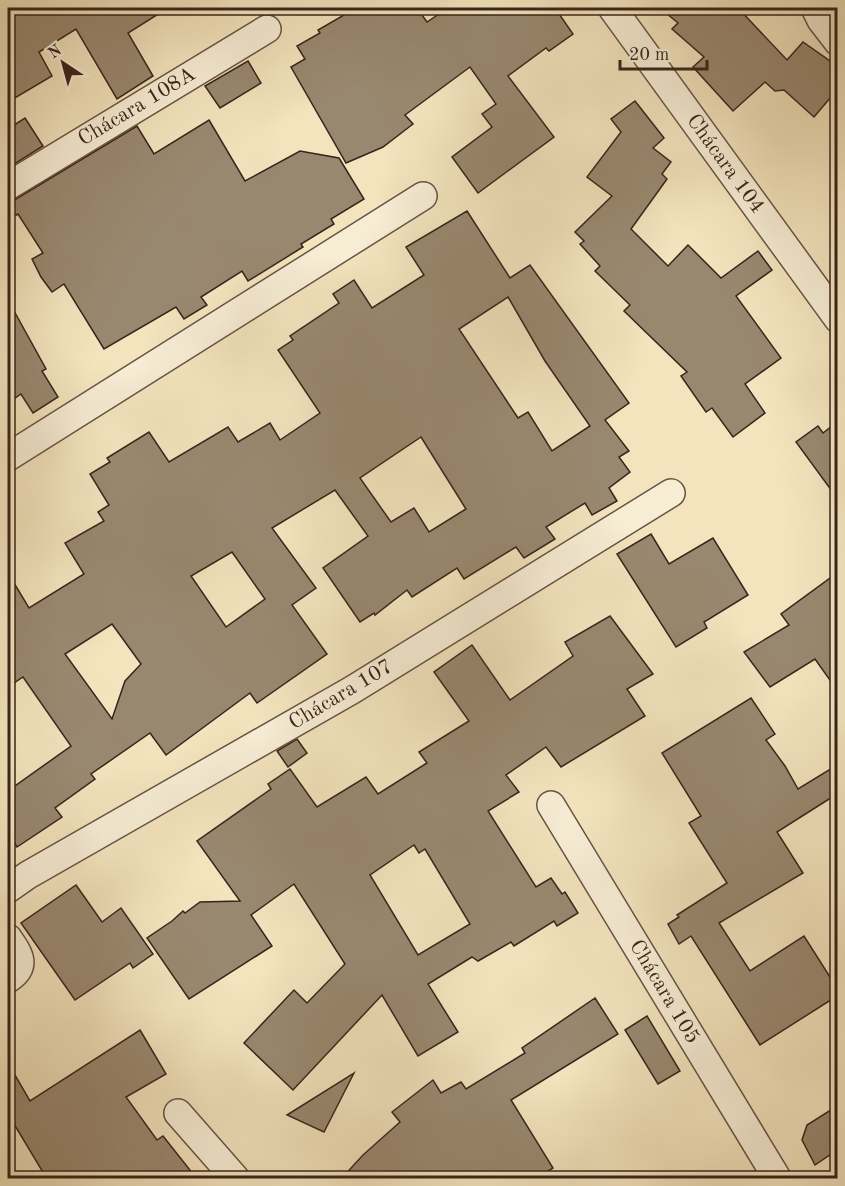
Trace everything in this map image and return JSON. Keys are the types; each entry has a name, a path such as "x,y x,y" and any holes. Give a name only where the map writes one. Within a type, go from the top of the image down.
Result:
{"street":[{"name":"Chácara 104","path":"612,8 837,320"},
{"path":"813,12 837,42"},
{"name":"Chácara 108A","path":"8,186 267,29"},
{"path":"8,457 423,196"},
{"name":"Chácara 107","path":"8,889 28,875 352,690 670,493"},
{"name":"Chácara 105","path":"551,805 777,1179"},
{"path":"8,938 18,952 20,964 16,974 8,979"},
{"path":"178,1113 235,1179"}],"building":[{"path":"8,8 168,8 128,33 153,76 117,99 76,29 39,52 52,76 8,102"},
{"path":"356,8 417,8 427,22 448,8 555,8 573,34 549,51 546,48 508,76 554,137 478,193 452,157 492,127 482,114 496,104 470,67 405,115 413,124 383,147 346,163 291,67 305,59 297,46 320,33 318,30"},
{"path":"660,8 738,8 787,60 803,42 837,66 837,90 814,117 784,90 775,91 765,82 733,111 693,67 704,57 672,29 678,23"},
{"path":"248,61 261,83 220,108 205,86"},
{"path":"635,101 664,138 653,148 671,162 662,174 667,179 631,229 668,266 688,245 721,278 758,251 772,270 736,296 781,358 745,384 765,413 733,437 712,408 706,412 681,376 687,372 624,311 630,305 595,271 600,266 580,244 584,241 575,232 612,196 587,177 621,132 611,119"},
{"path":"25,118 43,146 8,168 8,129"},
{"path":"209,120 245,181 300,151 339,158 364,199 331,219 334,224 301,244 303,247 248,281 242,271 201,297 207,305 184,319 176,307 104,349 64,284 52,292 41,277 32,259 43,253 18,214 8,220 8,202 137,126 154,154"},
{"path":"467,211 510,278 530,265 629,403 605,420 629,451 619,457 630,472 609,488 617,501 592,515 585,503 546,527 555,539 524,558 516,547 464,579 457,568 412,597 407,590 375,615 374,613 360,622 323,568 368,536 335,490 272,528 316,588 292,605 327,654 257,703 250,693 166,755 150,733 91,774 95,779 55,808 62,817 17,847 8,832 8,791 71,746 23,677 8,687 8,573 29,608 84,574 65,543 104,521 98,512 109,505 90,474 110,462 107,458 149,432 169,462 228,427 238,442 270,423 280,440 320,413 278,350 293,340 290,336 339,303 333,294 354,280 372,308 424,275 406,247","holes":["508,297 545,361 590,426 552,451 528,412 518,418 459,329","421,437 466,509 429,532 414,508 391,522 360,478","232,552 265,599 226,627 191,576","112,624 141,664 125,681 112,719 65,654"]},
{"path":"8,300 46,369 42,371 58,397 33,413 21,394 8,403"},
{"path":"837,422 837,498 796,442 818,426 823,433"},
{"path":"651,534 669,564 713,538 748,595 704,622 707,628 676,647 617,554"},
{"path":"837,573 837,690 815,659 770,687 744,652 789,625 781,614"},
{"path":"610,616 653,674 627,689 645,716 561,767 546,747 506,775 519,792 488,811 536,887 551,878 562,894 565,892 578,913 557,926 554,921 514,946 511,942 478,961 472,957 428,984 458,1032 418,1056 382,995 293,1090 244,1043 294,990 307,1003 345,964 294,884 251,915 272,946 189,999 147,938 183,911 185,913 200,902 240,901 197,841 271,789 268,784 290,769 317,807 366,777 378,794 427,763 419,752 469,721 434,672 472,645 510,700 573,656 565,642","holes":["414,845 419,853 425,849 470,924 418,955 370,875"]},
{"path":"751,698 775,734 766,740 798,789 837,765 837,794 777,832 803,873 719,923 750,971 804,936 837,988 837,996 760,1045 691,936 679,944 668,924 679,917 677,915 727,883 689,823 701,816 662,753"},
{"path":"297,739 307,753 288,767 277,751"},
{"path":"76,885 102,922 121,908 153,954 133,968 130,963 75,1000 21,923"},
{"path":"595,998 618,1034 511,1100 553,1168 536,1179 341,1179 363,1155 400,1122 392,1112 433,1080 441,1093 461,1082 466,1089 525,1053 522,1048"},
{"path":"647,1016 680,1071 658,1084 625,1030"},
{"path":"140,1030 166,1074 126,1097 157,1140 163,1136 197,1179 47,1179 8,1114 8,1063 30,1101"},
{"path":"354,1073 324,1132 287,1115"},
{"path":"837,1106 837,1150 815,1165 802,1140 807,1125"}]}
